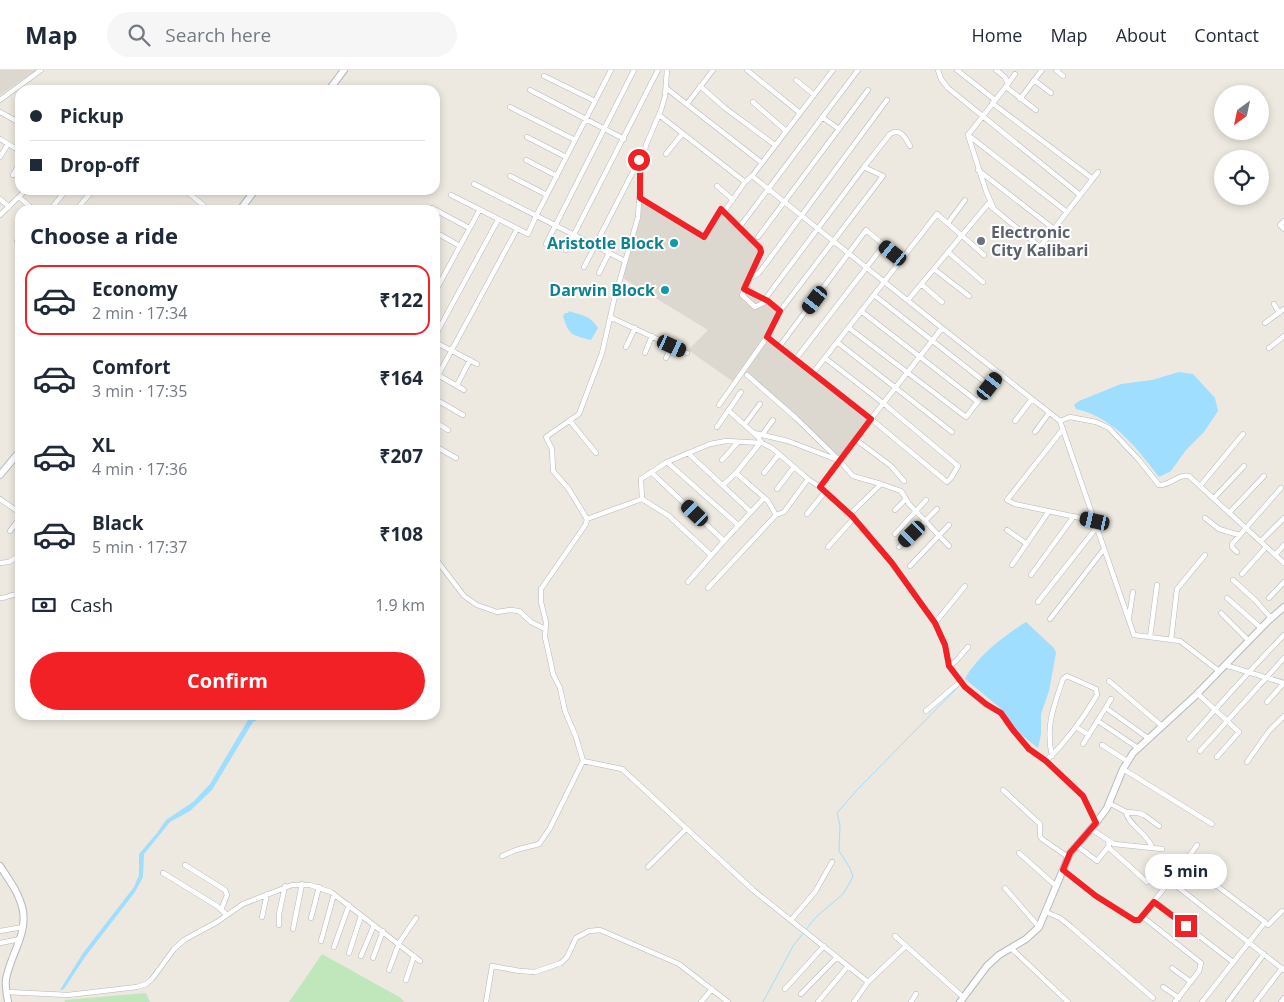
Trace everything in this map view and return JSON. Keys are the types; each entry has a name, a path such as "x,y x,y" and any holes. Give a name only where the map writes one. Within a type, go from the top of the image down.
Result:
{"street":[{"path":"20,85 41,70"},
{"path":"333,85 344,70"},
{"path":"451,195 479,211 528,234 611,70"},
{"path":"546,244 634,70"},
{"path":"566,250 658,70"},
{"path":"502,856 539,844 550,828 583,761 576,737 565,711 560,688 553,674 545,637 546,622 541,602 541,589 586,524 587,519 568,488 552,471 554,464 552,449 546,436 578,414 602,353 638,217 640,170 646,145 659,116 666,88 667,70"},
{"path":"687,104 712,70"},
{"path":"747,70 800,113"},
{"path":"724,212 833,70"},
{"path":"741,225 858,70"},
{"path":"938,70 941,79 948,88 1080,195"},
{"path":"957,70 993,101 1093,179"},
{"path":"996,70 1005,76 1007,86 1020,99 1036,110"},
{"path":"1020,99 1042,70"},
{"path":"1056,70 1064,76"},
{"path":"968,135 1015,74"},
{"path":"544,76 595,101"},
{"path":"796,80 814,95"},
{"path":"1034,80 1051,93"},
{"path":"700,86 725,108 775,145"},
{"path":"666,88 762,163"},
{"path":"0,100 15,89"},
{"path":"530,90 624,138"},
{"path":"758,237 868,90"},
{"path":"749,279 759,273 887,100"},
{"path":"753,102 786,131"},
{"path":"510,107 575,140"},
{"path":"0,112 15,120"},
{"path":"659,116 746,182"},
{"path":"822,117 839,129"},
{"path":"640,198 704,237 721,209 760,248 761,252 742,295 755,307 766,300 890,134 895,131 899,132 905,136 910,146"},
{"path":"666,154 682,134"},
{"path":"968,135 978,170 993,208"},
{"path":"968,135 1067,212"},
{"path":"527,137 566,157"},
{"path":"0,139 15,148"},
{"path":"0,157 8,144"},
{"path":"584,267 639,160 645,153"},
{"path":"526,160 557,176"},
{"path":"719,405 767,337 780,311 883,176 864,167"},
{"path":"978,170 1054,229"},
{"path":"908,300 988,204 1040,247 1098,172"},
{"path":"510,176 547,195"},
{"path":"752,176 1060,421 1134,636 1180,641 1219,671"},
{"path":"474,184 625,261"},
{"path":"718,186 733,200"},
{"path":"54,205 62,195"},
{"path":"80,205 89,195"},
{"path":"191,195 203,205"},
{"path":"1,212 9,207 19,196 29,205"},
{"path":"0,199 9,207"},
{"path":"948,223 965,200"},
{"path":"440,283 479,211"},
{"path":"440,212 469,228"},
{"path":"813,373 938,214 984,254"},
{"path":"440,327 498,220"},
{"path":"1284,220 1280,225 1284,229"},
{"path":"440,371 517,230"},
{"path":"779,347 866,230 902,260"},
{"path":"440,235 460,246"},
{"path":"796,360 884,245"},
{"path":"948,252 983,282"},
{"path":"599,273 609,253"},
{"path":"934,269 969,296"},
{"path":"921,284 942,302"},
{"path":"744,289 766,300 780,311"},
{"path":"874,295 990,386"},
{"path":"1265,323 1282,311 1274,304"},
{"path":"861,311 978,402"},
{"path":"610,317 687,353"},
{"path":"626,347 635,328"},
{"path":"849,328 966,417 1000,372"},
{"path":"820,487 838,460 942,328"},
{"path":"645,353 652,336"},
{"path":"1269,348 1284,336"},
{"path":"767,337 947,482 951,478 958,466 883,403 825,358"},
{"path":"837,342 952,432"},
{"path":"440,344 477,364"},
{"path":"666,358 672,346"},
{"path":"457,386 470,360"},
{"path":"747,375 853,476 901,491 916,512 949,546"},
{"path":"440,376 464,390"},
{"path":"717,427 741,392"},
{"path":"1015,421 1032,398"},
{"path":"440,401 463,415"},
{"path":"745,424 760,404"},
{"path":"729,411 745,424 761,443 779,454 820,487 854,518 892,563 935,623 945,645 949,666 961,682 986,704 1001,713 1029,749 1046,761 1083,796 1096,823"},
{"path":"1035,432 1049,412"},
{"path":"1060,421 1070,417 1096,422 1109,428 1159,485 1162,486 1180,476 1186,475 1214,498 1284,563"},
{"path":"762,435 773,420"},
{"path":"570,421 596,453"},
{"path":"440,425 448,430"},
{"path":"1063,428 1007,500 1015,504 1095,521"},
{"path":"754,433 788,441 838,460"},
{"path":"1200,486 1243,434"},
{"path":"855,439 891,466 904,481"},
{"path":"642,499 641,479 667,462 710,444 726,441 761,443"},
{"path":"722,460 738,442"},
{"path":"723,485 736,473 761,443"},
{"path":"440,449 456,458"},
{"path":"688,453 751,512"},
{"path":"764,473 779,454"},
{"path":"0,475 15,457"},
{"path":"667,462 738,525"},
{"path":"1214,498 1244,466"},
{"path":"777,489 794,467"},
{"path":"651,472 724,541"},
{"path":"736,473 770,504 776,515"},
{"path":"1229,513 1264,476"},
{"path":"708,588 776,515 784,512 808,479"},
{"path":"850,514 880,484"},
{"path":"1237,552 1231,546 1281,488"},
{"path":"808,514 825,492"},
{"path":"688,582 764,498"},
{"path":"0,499 15,510"},
{"path":"587,519 642,499"},
{"path":"642,499 669,516 711,555"},
{"path":"895,510 906,499"},
{"path":"895,534 926,500"},
{"path":"899,547 937,509"},
{"path":"1012,565 1049,511"},
{"path":"1030,574 1074,516"},
{"path":"828,546 854,518"},
{"path":"1206,518 1219,529 1239,535"},
{"path":"1261,542 1284,518"},
{"path":"10,531 15,524"},
{"path":"910,566 949,525"},
{"path":"1038,602 1097,527"},
{"path":"1007,530 1028,544"},
{"path":"1275,555 1284,546"},
{"path":"1242,574 1266,547"},
{"path":"1050,619 1104,549"},
{"path":"1171,640 1177,589 1205,555"},
{"path":"0,563 9,562 15,558"},
{"path":"440,565 464,596 477,605 497,612 519,611 531,622 545,629"},
{"path":"1233,580 1271,618"},
{"path":"1269,598 1284,582"},
{"path":"1150,637 1157,585"},
{"path":"935,623 965,586"},
{"path":"1128,618 1133,592"},
{"path":"0,598 15,594"},
{"path":"1227,598 1261,628"},
{"path":"895,936 962,999 987,966 1000,955 1026,939 1039,927 1068,857 1096,823 1109,803 1123,769 1138,748 1197,693 1248,640 1284,608"},
{"path":"1221,613 1248,640"},
{"path":"1189,739 1248,672 1284,635"},
{"path":"949,666 956,662 968,647"},
{"path":"1200,751 1284,658"},
{"path":"1225,665 1284,682 1267,702"},
{"path":"1046,761 1052,756 1064,744 1098,692 1094,688 1065,677 1060,686 1049,725 1048,737 1052,756"},
{"path":"1109,681 1162,726"},
{"path":"926,710 961,682"},
{"path":"1197,693 1238,730 1238,734 1217,757"},
{"path":"1083,744 1111,699"},
{"path":"1106,708 1148,738"},
{"path":"1247,762 1269,731 1284,716"},
{"path":"1098,721 1138,748"},
{"path":"1076,727 1089,735"},
{"path":"1102,745 1127,762"},
{"path":"583,761 622,769 753,890 868,982"},
{"path":"1123,769 1212,824"},
{"path":"1003,790 1040,824 1040,836 1042,839 1068,857"},
{"path":"1109,803 1126,812 1144,815 1159,826"},
{"path":"1126,812 1128,818 1152,846"},
{"path":"648,867 686,829"},
{"path":"1091,829 1122,846 1152,846 1162,849"},
{"path":"1076,845 1097,861 1108,847 1108,840"},
{"path":"1063,870 1096,896 1134,920 1139,920 1197,845"},
{"path":"1108,847 1147,882"},
{"path":"1019,853 1056,886"},
{"path":"791,920 815,892 832,862"},
{"path":"1185,862 1265,922 1202,1002"},
{"path":"185,865 225,890 227,895 221,910"},
{"path":"0,866 13,886 23,912 23,927 20,940 7,977 8,1002"},
{"path":"163,873 226,914"},
{"path":"1170,881 1283,969 1256,1002"},
{"path":"292,929 302,884"},
{"path":"7,992 68,995 137,987 146,984 184,940 217,922 243,904 285,886 302,884 319,887 334,894 420,961"},
{"path":"279,925 279,914 285,886"},
{"path":"311,918 319,887"},
{"path":"1005,888 1039,927"},
{"path":"262,917 267,894"},
{"path":"321,941 334,894"},
{"path":"1154,902 1233,962"},
{"path":"334,947 349,905"},
{"path":"1268,925 1282,911"},
{"path":"1046,912 1060,918 1070,926 1153,998"},
{"path":"349,953 361,916"},
{"path":"1142,917 1201,963 1191,982 1177,1000 1163,987"},
{"path":"388,970 399,943 416,918"},
{"path":"362,956 374,925"},
{"path":"0,931 23,927"},
{"path":"486,1002 492,966 535,972 561,963 567,957 576,938 589,930 600,930 679,964 728,1002"},
{"path":"373,958 383,932"},
{"path":"0,943 20,940"},
{"path":"784,989 824,946"},
{"path":"854,1002 868,982 906,946"},
{"path":"1011,948 1068,1002"},
{"path":"1228,1002 1264,954"},
{"path":"406,980 414,956"},
{"path":"802,994 837,957"},
{"path":"818,1002 848,966"},
{"path":"1172,968 1191,982"},
{"path":"701,1002 712,990"},
{"path":"911,1002 916,994"},
{"path":"1281,1002 1284,998"}],"shaded area":[{"path":"0,70 37,70 0,95"},
{"path":"640,198 703,240 721,209 759,249 745,282 780,311 767,337 871,419 839,460 743,372 735,383 688,350 708,330 621,277"}],"green space":[{"path":"322,954 401,998 404,1002 289,1002"},
{"path":"146,993 150,1002 65,1002 64,1000"}],"water":[{"path":"569,311 585,316 595,323 598,328 591,340 572,334 569,331 563,316"},
{"path":"1179,372 1193,374 1215,398 1218,411 1204,432 1186,450 1171,471 1159,477 1133,445 1113,426 1089,413 1076,409 1074,405 1079,401 1121,384 1152,380"},
{"path":"1026,622 1054,648 1056,653 1049,691 1041,714 1041,734 1038,748 1020,734 999,707 965,679 976,663 1000,640"},
{"path":"248,720 257,720 253,722 212,790 190,811 170,822 144,854 143,877 135,892 85,957 64,989 60,990 83,953 134,887 139,875 139,854 166,820 193,802 210,784"}],"waterway":[{"path":"763,1002 793,946 816,917 843,894 853,877 850,868 839,851 840,825 837,813 857,790 959,686"}],"place":[{"name":"Electronic City Kalibari","path":"981,241"},
{"name":"Aristotle Block","path":"674,243"},
{"name":"Darwin Block","path":"665,290"}],"route":[{"path":"639,160 645,153 640,170 640,198 704,237 721,209 760,248 761,252 744,289 768,301 780,311 767,337 871,419 838,460 820,487 852,516 892,563 935,623 945,645 949,666 965,687 1001,713 1029,749 1046,761 1083,796 1096,823 1070,853 1063,870 1096,896 1134,920 1139,920 1154,902 1186,926"}]}
